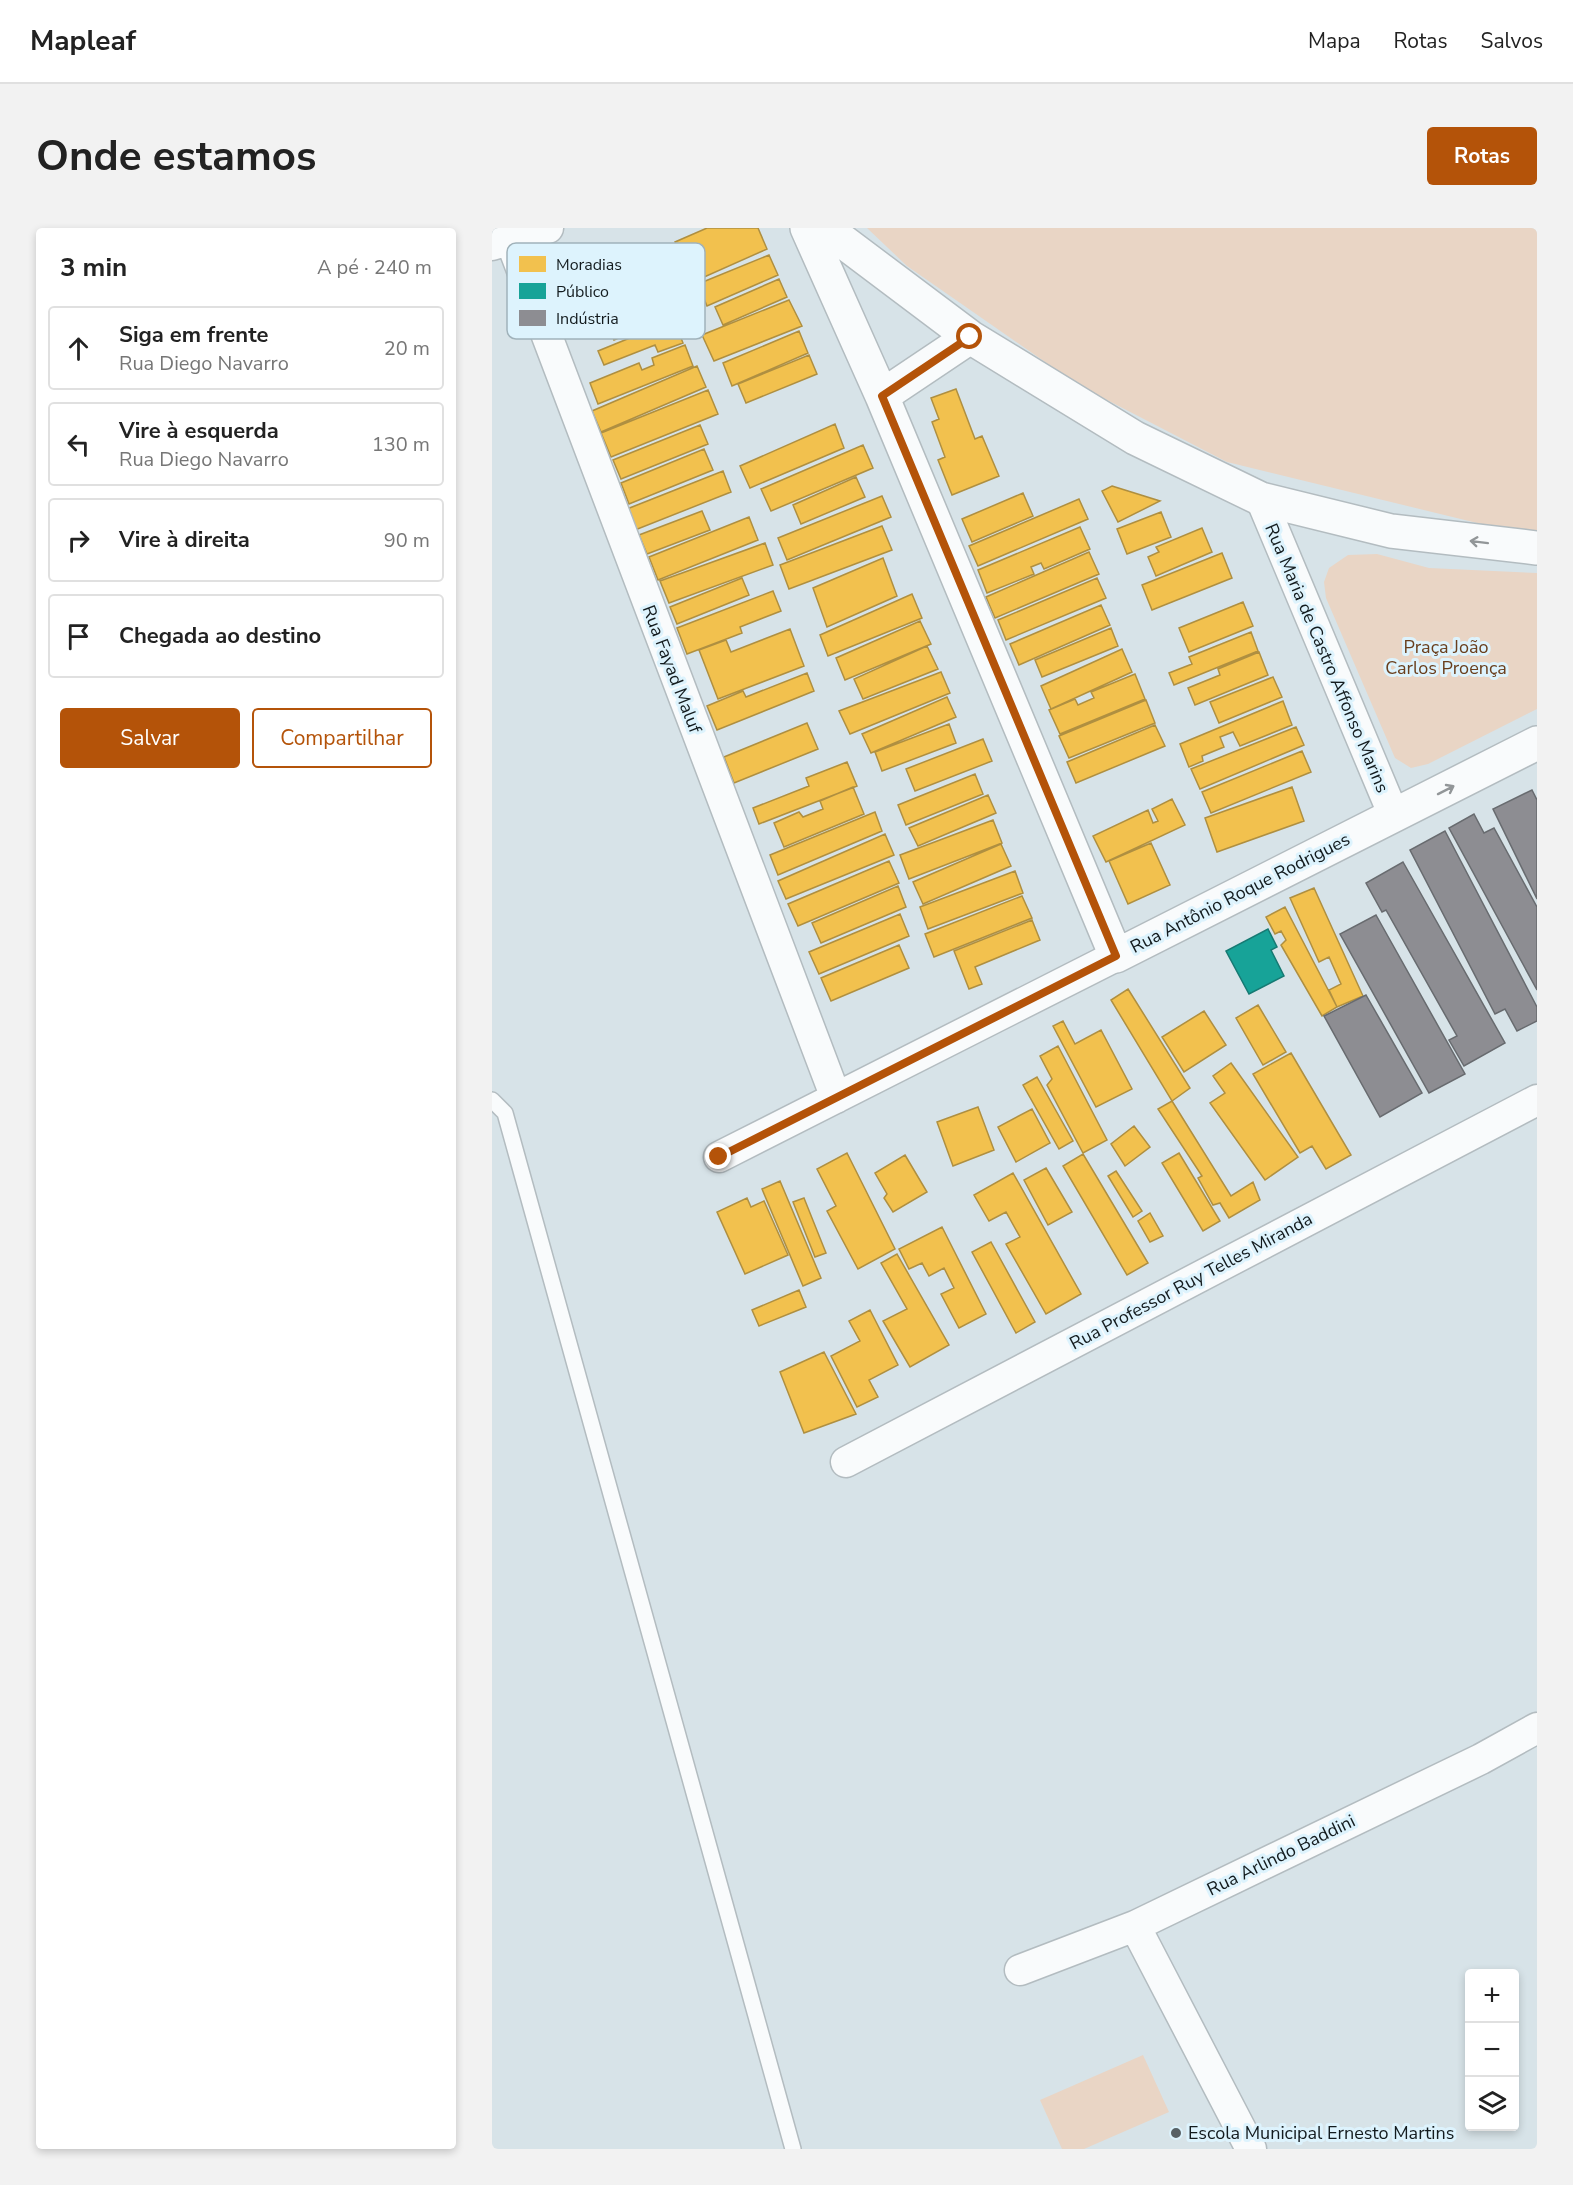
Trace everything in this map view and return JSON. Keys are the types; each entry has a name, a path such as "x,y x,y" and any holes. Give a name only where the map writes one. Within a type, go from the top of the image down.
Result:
{"street":[{"path":"502,237 548,228"},
{"path":"807,228 882,396 1116,956"},
{"path":"825,228 970,337 1135,438 1261,499 1391,531 1537,548"},
{"path":"882,396 970,337"},
{"name":"Rua Fayad Maluf","path":"542,339 836,1098"},
{"name":"Rua Maria de Castro Affonso Marins","path":"1261,499 1394,816"},
{"name":"Rua Antônio Roque Rodrigues","path":"719,1157 1537,743"},
{"name":"Rua Professor Ruy Telles Miranda","path":"846,1462 1537,1100"},
{"name":"Rua Arlindo Baddini","path":"1020,1970 1135,1926 1481,1759 1537,1728"},
{"path":"1135,1926 1251,2149"}],"lane":[{"path":"492,1100 505,1113 793,2149"}],"green space":[{"path":"867,228 1537,228 1537,531 1514,532 1227,462 1078,385 907,266"},
{"name":"Praça João Carlos Proença","path":"1377,554 1429,568 1537,573 1537,709 1428,764 1411,768 1395,758 1326,598 1324,582 1329,568 1348,555"},
{"path":"1143,2055 1169,2112 1084,2149 1062,2149 1040,2100"}],"building: Moradias":[{"path":"707,228 758,228 767,249 705,277 705,243 675,242"},
{"path":"769,255 778,275 707,306 705,281"},
{"path":"779,279 787,297 723,325 715,307"},
{"path":"789,300 802,326 714,361 704,339 705,334"},
{"path":"799,331 808,353 732,386 723,363"},
{"path":"627,339 681,339 683,343 658,352 655,345 604,365 598,351"},
{"path":"685,345 693,366 598,404 590,383 639,363 642,370 654,365 652,358"},
{"path":"809,355 817,374 746,403 738,384"},
{"path":"697,366 706,387 601,432 592,411"},
{"path":"956,389 975,439 982,436 999,476 952,495 938,460 945,457 932,422 939,419 931,398"},
{"path":"708,390 718,414 611,457 601,433"},
{"path":"835,424 844,448 750,488 740,466"},
{"path":"700,425 708,444 621,479 613,460"},
{"path":"863,445 873,468 771,511 761,489"},
{"path":"704,449 713,470 629,504 621,483"},
{"path":"723,471 731,492 635,530 627,509"},
{"path":"856,477 865,497 801,524 793,505"},
{"path":"1112,486 1160,501 1118,522 1102,491"},
{"path":"1023,493 1033,516 972,542 962,519"},
{"path":"882,496 891,517 787,560 778,538"},
{"path":"1079,499 1088,519 978,566 969,546"},
{"path":"702,511 710,530 647,554 639,535"},
{"path":"1161,512 1171,537 1127,554 1117,529"},
{"path":"749,517 758,540 658,580 649,557"},
{"path":"882,526 892,550 789,589 780,565"},
{"path":"1080,527 1090,549 1044,569 1041,563 1031,567 1034,574 987,593 978,570"},
{"path":"1202,528 1212,552 1156,576 1148,557 1159,552 1156,547"},
{"path":"765,543 773,565 669,603 660,581"},
{"path":"1089,552 1099,574 995,618 986,597"},
{"path":"1222,553 1232,578 1152,610 1142,585"},
{"path":"883,558 897,596 827,627 813,588"},
{"path":"742,578 749,595 677,624 670,607"},
{"path":"1097,578 1106,598 1006,640 998,620"},
{"path":"773,591 781,611 740,627 742,633 687,654 677,628"},
{"path":"912,594 922,618 828,656 820,635"},
{"path":"1243,602 1253,626 1189,652 1179,628"},
{"path":"1101,605 1110,625 1019,665 1010,644"},
{"path":"920,621 931,644 845,680 836,658"},
{"path":"1111,628 1118,646 1042,677 1035,660"},
{"path":"790,629 804,666 718,699 699,650 726,640 731,652"},
{"path":"1251,632 1258,651 1174,685 1169,673 1192,664 1189,657"},
{"path":"927,646 938,669 863,699 854,679"},
{"path":"1122,649 1132,672 1051,709 1041,686"},
{"path":"1259,652 1268,675 1195,705 1188,688 1220,675 1218,669"},
{"path":"941,672 950,693 850,734 839,711"},
{"path":"807,673 814,691 717,730 707,706 743,691 746,697"},
{"path":"1135,674 1145,699 1060,734 1049,710 1075,699 1078,705 1094,698 1091,692"},
{"path":"1273,677 1282,697 1219,723 1210,702"},
{"path":"947,697 956,717 871,753 862,734"},
{"path":"1146,700 1155,723 1069,758 1059,736"},
{"path":"1283,701 1292,725 1240,746 1233,732 1220,737 1224,747 1202,756 1203,761 1189,767 1180,744"},
{"path":"807,723 818,749 734,783 724,757"},
{"path":"949,724 956,743 882,771 875,752"},
{"path":"1155,725 1165,746 1076,783 1067,762"},
{"path":"1296,727 1304,745 1200,789 1191,769"},
{"path":"983,739 992,761 915,791 906,769"},
{"path":"1302,751 1311,772 1211,813 1202,792"},
{"path":"847,762 857,786 759,824 753,808 809,786 806,778"},
{"path":"975,774 983,794 906,825 898,805"},
{"path":"853,787 864,814 784,847 774,823 799,812 803,817 823,809 820,801"},
{"path":"1292,787 1304,821 1217,852 1205,818"},
{"path":"988,795 996,813 918,846 909,828"},
{"path":"1172,799 1185,825 1106,862 1093,836 1148,810 1153,823 1158,821 1152,809"},
{"path":"875,812 882,831 778,875 770,855"},
{"path":"993,820 1002,843 909,879 900,855"},
{"path":"885,834 894,855 786,899 778,881"},
{"path":"1151,843 1170,885 1128,904 1109,861"},
{"path":"1001,844 1011,866 923,904 913,882"},
{"path":"889,861 899,883 798,926 788,904"},
{"path":"1015,871 1023,893 928,929 920,907"},
{"path":"898,886 906,907 821,943 812,923"},
{"path":"1314,888 1363,996 1337,1007 1329,990 1341,984 1329,957 1319,962 1290,898"},
{"path":"1022,896 1032,918 934,957 925,934"},
{"path":"1285,907 1337,1007 1322,1016 1281,945 1286,940 1281,931 1275,934 1266,917"},
{"path":"900,914 909,936 819,974 809,952"},
{"path":"1032,920 1040,940 975,967 982,984 969,989 954,951"},
{"path":"899,945 909,968 831,1001 821,978"},
{"path":"1128,989 1190,1088 1172,1101 1111,1000"},
{"path":"1258,1005 1286,1052 1263,1065 1236,1018"},
{"path":"1204,1011 1226,1045 1184,1072 1162,1037"},
{"path":"1063,1021 1075,1044 1101,1030 1132,1089 1096,1107 1053,1026"},
{"path":"1058,1046 1107,1140 1083,1153 1047,1085 1052,1079 1040,1056"},
{"path":"1291,1053 1351,1155 1326,1169 1312,1146 1300,1153 1253,1074"},
{"path":"1231,1063 1298,1157 1265,1180 1210,1103 1225,1093 1213,1076"},
{"path":"1037,1077 1073,1141 1059,1149 1023,1085"},
{"path":"1172,1101 1231,1196 1253,1182 1260,1200 1229,1218 1220,1203 1213,1205 1198,1178 1202,1176 1158,1109"},
{"path":"978,1107 994,1150 953,1166 937,1122"},
{"path":"1032,1109 1050,1143 1016,1162 998,1127"},
{"path":"1134,1126 1150,1147 1125,1166 1111,1144"},
{"path":"847,1153 895,1249 858,1269 827,1211 836,1206 817,1169"},
{"path":"1179,1153 1220,1221 1203,1231 1162,1163"},
{"path":"1083,1154 1148,1263 1127,1275 1063,1166"},
{"path":"905,1155 927,1192 893,1212 884,1198 887,1194 875,1173"},
{"path":"1046,1168 1072,1212 1048,1225 1024,1180"},
{"path":"1116,1171 1142,1211 1133,1217 1108,1176"},
{"path":"1013,1173 1081,1294 1046,1314 1006,1244 1020,1237 1006,1212 989,1221 974,1195"},
{"path":"780,1181 821,1278 803,1286 762,1189"},
{"path":"747,1198 751,1207 764,1201 788,1255 745,1274 717,1212"},
{"path":"804,1198 826,1253 815,1257 793,1202"},
{"path":"1150,1213 1163,1236 1150,1242 1138,1221"},
{"path":"942,1227 986,1314 959,1328 941,1294 954,1288 944,1268 929,1276 922,1263 909,1269 899,1249"},
{"path":"991,1242 1035,1322 1016,1333 972,1252"},
{"path":"897,1254 949,1345 910,1367 883,1321 907,1309 881,1263"},
{"path":"799,1290 806,1307 759,1326 752,1310"},
{"path":"870,1310 898,1365 869,1380 878,1397 857,1407 831,1356 860,1341 849,1321"},
{"path":"824,1352 856,1414 804,1433 780,1372"}],"building: Público":[{"path":"1268,929 1277,947 1271,950 1284,976 1249,994 1226,951"}],"building: Indústria":[{"path":"1532,790 1537,800 1537,899 1493,809"},
{"path":"1474,814 1484,833 1494,828 1537,907 1537,990 1449,828"},
{"path":"1445,831 1537,1007 1537,1021 1517,1031 1505,1009 1495,1014 1410,850"},
{"path":"1403,862 1505,1043 1464,1066 1449,1040 1457,1036 1386,910 1382,912 1366,883"},
{"path":"1376,915 1465,1074 1429,1093 1340,934"},
{"path":"1366,995 1422,1093 1380,1117 1324,1016"}],"place":[{"name":"Escola Municipal Ernesto Martins","path":"1176,2133"}],"route":[{"path":"719,1157 1116,956 882,396 970,337"}]}
